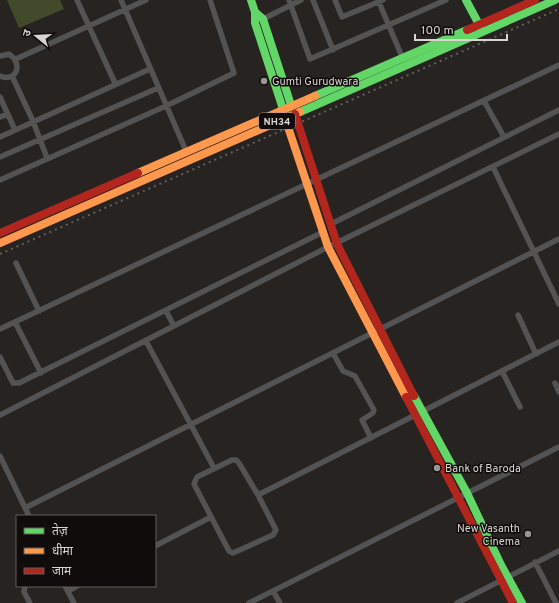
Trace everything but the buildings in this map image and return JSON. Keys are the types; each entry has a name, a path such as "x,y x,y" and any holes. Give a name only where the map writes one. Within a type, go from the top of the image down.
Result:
{"main road":[{"path":"251,0 291,105"},
{"path":"466,0 481,29"},
{"name":"NH34","path":"481,29 535,0"},
{"name":"NH34","path":"0,233 107,192 295,114 404,62 481,29 555,0"},
{"path":"259,21 283,109"},
{"name":"NH34","path":"0,243 107,192 186,151 291,105 404,62"},
{"path":"295,114 337,244 377,331 419,414 459,499 505,578 522,603"},
{"path":"285,118 328,247 377,331"},
{"path":"419,414 467,494 505,578 513,603"}],"street":[{"path":"77,0 115,83"},
{"path":"121,0 186,151"},
{"path":"16,58 146,0"},
{"path":"0,180 166,106 234,73 210,0"},
{"path":"259,21 290,2 301,0"},
{"path":"313,0 333,50"},
{"path":"334,0 342,17 380,1 404,62"},
{"path":"290,2 310,59 390,26 446,0"},
{"path":"0,55 9,54 16,58 18,65 17,72 12,76 6,78 0,76"},
{"path":"0,329 308,185 559,65"},
{"path":"0,137 33,120 150,69"},
{"path":"12,76 33,120 47,158"},
{"path":"0,156 158,88"},
{"path":"0,97 16,130"},
{"path":"484,101 504,137"},
{"path":"331,224 559,110"},
{"path":"0,117 8,114"},
{"path":"0,415 328,247 337,244 559,134"},
{"path":"493,167 559,304"},
{"path":"0,357 15,384 41,373 323,232"},
{"path":"25,508 559,239"},
{"path":"16,263 39,310"},
{"path":"166,311 174,326"},
{"path":"518,315 536,354"},
{"path":"16,322 41,373"},
{"path":"146,341 214,468"},
{"path":"258,495 559,342"},
{"path":"333,353 343,371 354,376 374,410 373,413 362,420 371,438"},
{"path":"502,371 520,407"},
{"path":"555,383 559,392"},
{"path":"249,603 459,499 559,447"},
{"path":"0,456 28,515"},
{"path":"232,460 238,461 275,526 276,530 273,535 231,553 195,487 194,480 214,468 232,460"},
{"path":"156,545 211,517"},
{"path":"457,603 559,550"},
{"path":"536,562 556,603"},
{"path":"25,587 24,592 30,603"},
{"path":"66,588 74,603"},
{"path":"273,591 280,603"}],"green space":[{"path":"7,0 60,0 64,9 19,28"}],"railway":[{"path":"0,254 559,9"}],"traffic: fast":[{"path":"251,0 255,12 255,23 283,109"},
{"path":"466,0 482,30"},
{"path":"300,112 555,0"},
{"path":"255,12 263,19 291,105"},
{"path":"315,96 467,30"},
{"path":"414,396 467,493 501,565 522,603"}],"traffic: slow":[{"path":"138,173 315,96"},
{"path":"0,243 300,112"},
{"path":"285,118 328,247 406,397"}],"traffic: jam":[{"path":"467,30 535,0"},
{"path":"295,114 337,244 414,396"},
{"path":"0,233 138,173"},
{"path":"406,397 513,603"}],"place":[{"name":"Gumti Gurudwara","path":"264,81"},
{"name":"Bank of Baroda","path":"437,468"},
{"name":"New Vasanth Cinema","path":"528,534"}]}
